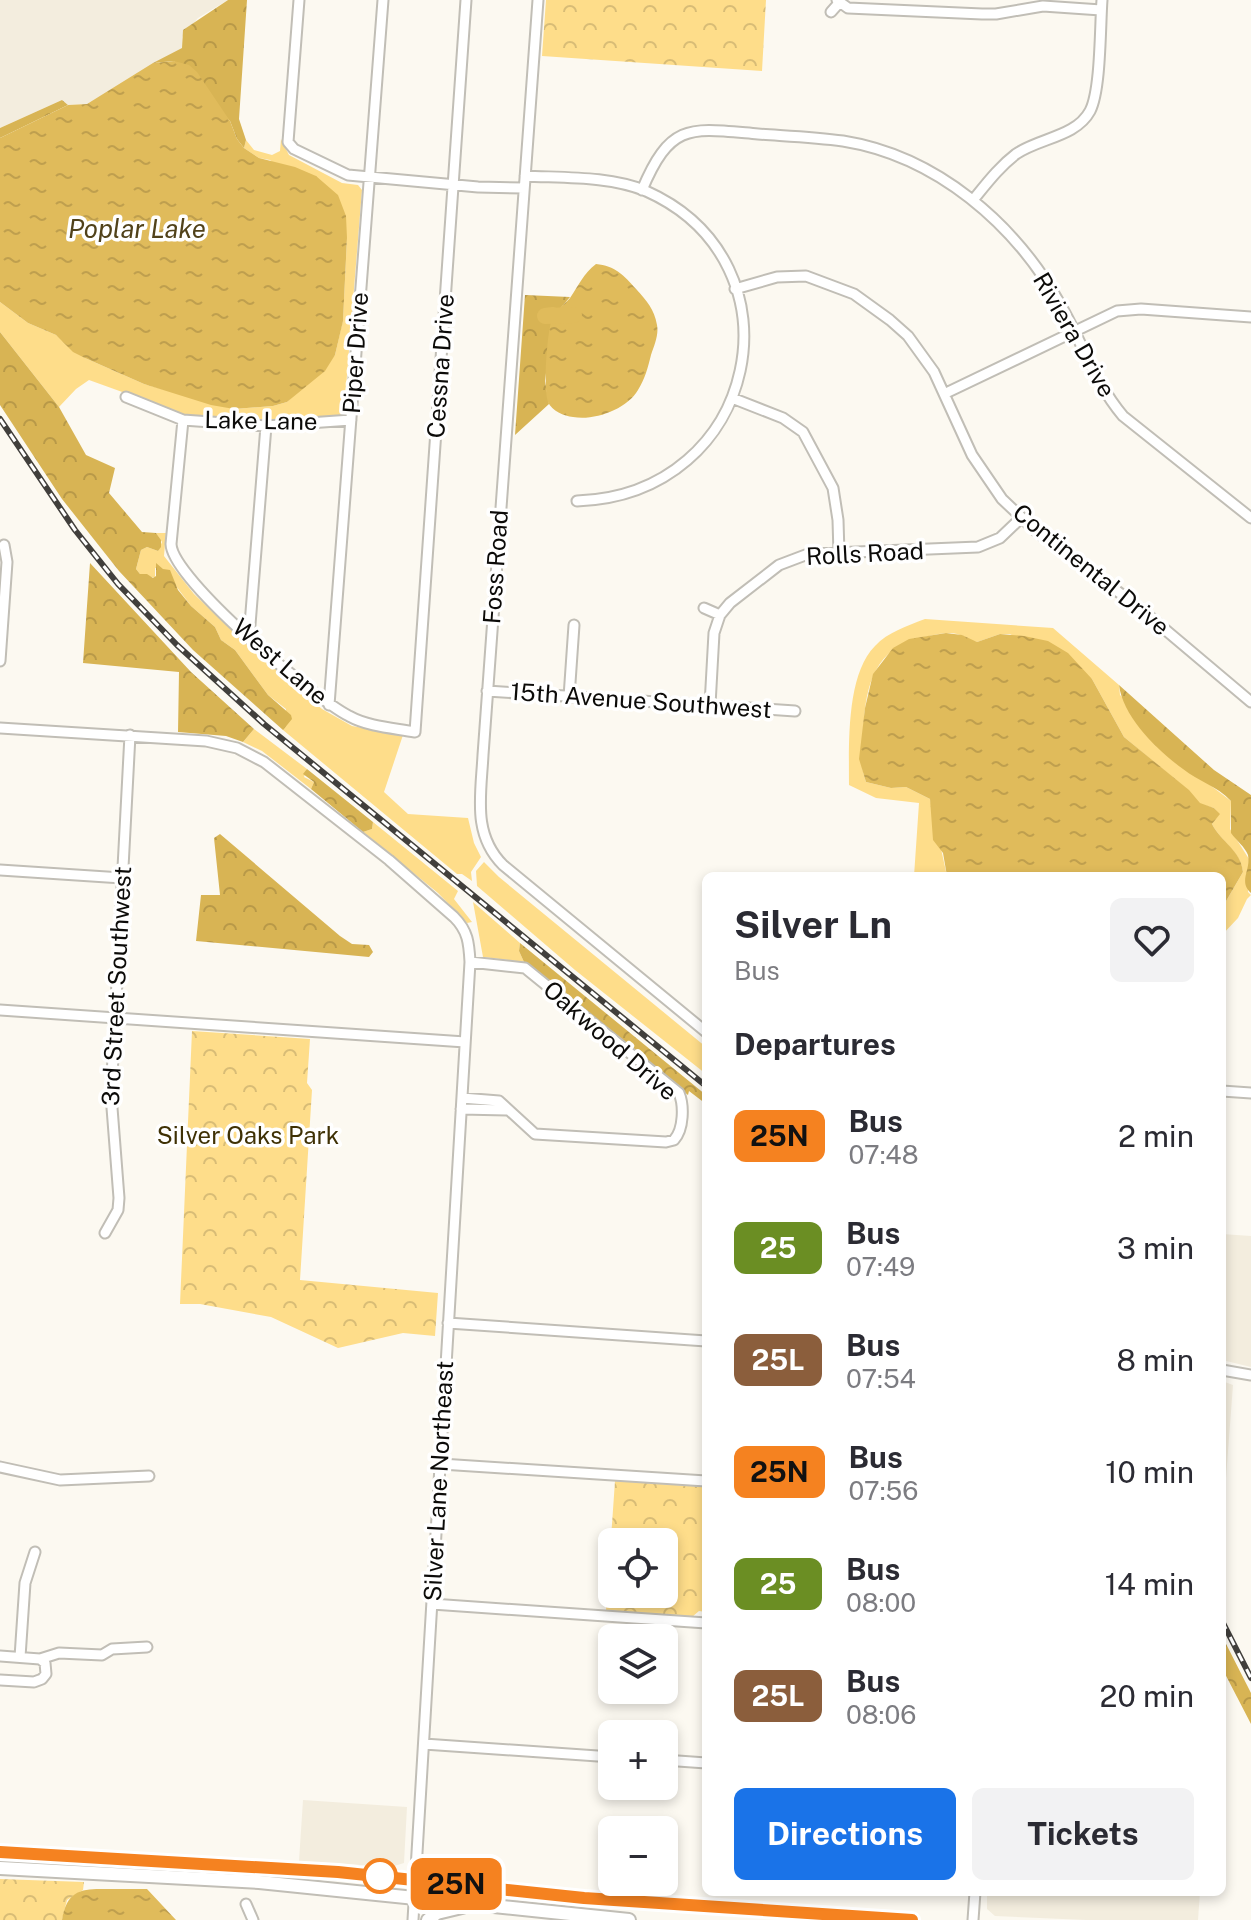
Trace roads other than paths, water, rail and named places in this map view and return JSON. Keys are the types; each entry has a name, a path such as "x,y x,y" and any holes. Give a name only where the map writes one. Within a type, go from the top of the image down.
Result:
{"main road":[{"path":"0,1852 312,1870 584,1898 911,1920"},
{"path":"0,1868 259,1882 629,1920"},
{"path":"428,1920 437,1913 475,1905"}],"street":[{"path":"299,0 288,142 294,149 348,175 524,188"},
{"name":"Piper Drive","path":"329,705 383,0"},
{"name":"Cessna Drive","path":"415,732 466,0"},
{"name":"Foss Road","path":"538,0 487,691 480,820 482,833 492,852 514,875 702,1029"},
{"path":"831,12 838,1 848,8 982,14 1043,6 1101,5 1094,102 1084,120 1067,132 1017,154 994,174 973,200"},
{"name":"Riviera Drive","path":"642,190 662,149 681,135 705,129 844,142 867,147 924,169 973,200 1028,254 1046,279 1109,399 1123,416 1251,518"},
{"path":"525,176 592,180 642,190 665,201 697,226 722,259 735,289 744,337 739,378 732,398 711,436 698,452 668,476 638,491 618,497 577,501"},
{"name":"Continental Drive","path":"735,289 791,275 820,279 854,294 890,320 908,336 934,372 972,455 1002,499 1021,518 1136,605 1251,702"},
{"path":"946,393 1107,314 1127,309 1251,317"},
{"name":"Lake Lane","path":"126,397 183,420 266,426 351,420"},
{"path":"732,398 783,418 803,432 833,488 839,554"},
{"name":"West Lane","path":"183,420 171,551 174,558 204,594 249,637 329,705 368,723 415,732"},
{"path":"249,637 266,426"},
{"name":"Rolls Road","path":"720,615 730,603 788,560 808,554 978,547 1000,538 1021,518"},
{"path":"0,661 7,562 4,545"},
{"path":"704,608 720,615 714,633 710,705"},
{"path":"569,697 574,625"},
{"name":"15th Avenue Southwest","path":"487,691 795,711"},
{"name":"Silver Lane Northeast","path":"0,728 222,744 264,762 389,860 464,927 469,941 413,1920"},
{"name":"3rd Street Southwest","path":"105,1233 118,1210 119,1198 111,1095 130,735"},
{"path":"0,870 122,878"},
{"name":"Oakwood Drive","path":"462,1098 499,1101 535,1134 666,1142 679,1135 682,1098 525,968 470,962"},
{"path":"0,1010 465,1042"},
{"path":"1226,1091 1251,1093"},
{"path":"461,1109 507,1110"},
{"path":"448,1323 702,1341"},
{"path":"1226,1371 1251,1375"},
{"path":"441,1464 702,1481"},
{"path":"0,1467 60,1480 149,1476"},
{"path":"20,1657 25,1583 35,1552"},
{"path":"432,1604 702,1623"},
{"path":"0,1656 40,1659 59,1653 102,1655 112,1649 147,1647"},
{"path":"0,1680 34,1682 42,1679 46,1669 40,1659"},
{"path":"424,1744 598,1756"},
{"path":"678,1761 702,1763"},
{"path":"973,1920 975,1896"},
{"path":"246,1904 253,1920"}],"water":[{"name":"Poplar Lake","path":"174,61 189,65 197,72 244,148 259,158 316,176 338,195 346,216 343,321 335,355 325,371 287,402 234,409 144,384 73,352 56,335 28,323 0,302 0,138 68,105 87,104 153,63"},
{"path":"596,264 619,272 644,297 654,314 657,337 644,377 633,397 618,408 582,418 562,414 548,402 546,372 549,333 555,313"},
{"path":"946,633 962,635 977,642 1000,634 1024,636 1048,641 1068,653 1092,679 1124,737 1189,790 1200,803 1220,814 1212,824 1239,858 1243,872 1226,901 1226,872 946,872 943,853 933,840 930,799 906,787 891,788 866,782 859,759 873,674 893,648 909,639"},
{"path":"147,1889 176,1920 62,1920 70,1899 83,1891"}],"waterway":[{"path":"553,315 545,316 574,315"}],"railway":[{"path":"0,419 75,530 118,584 177,645 264,724 702,1083"},
{"path":"1226,1629 1251,1678"}],"park label":[{"name":"Silver Oaks Park","path":"248,1136"}]}
